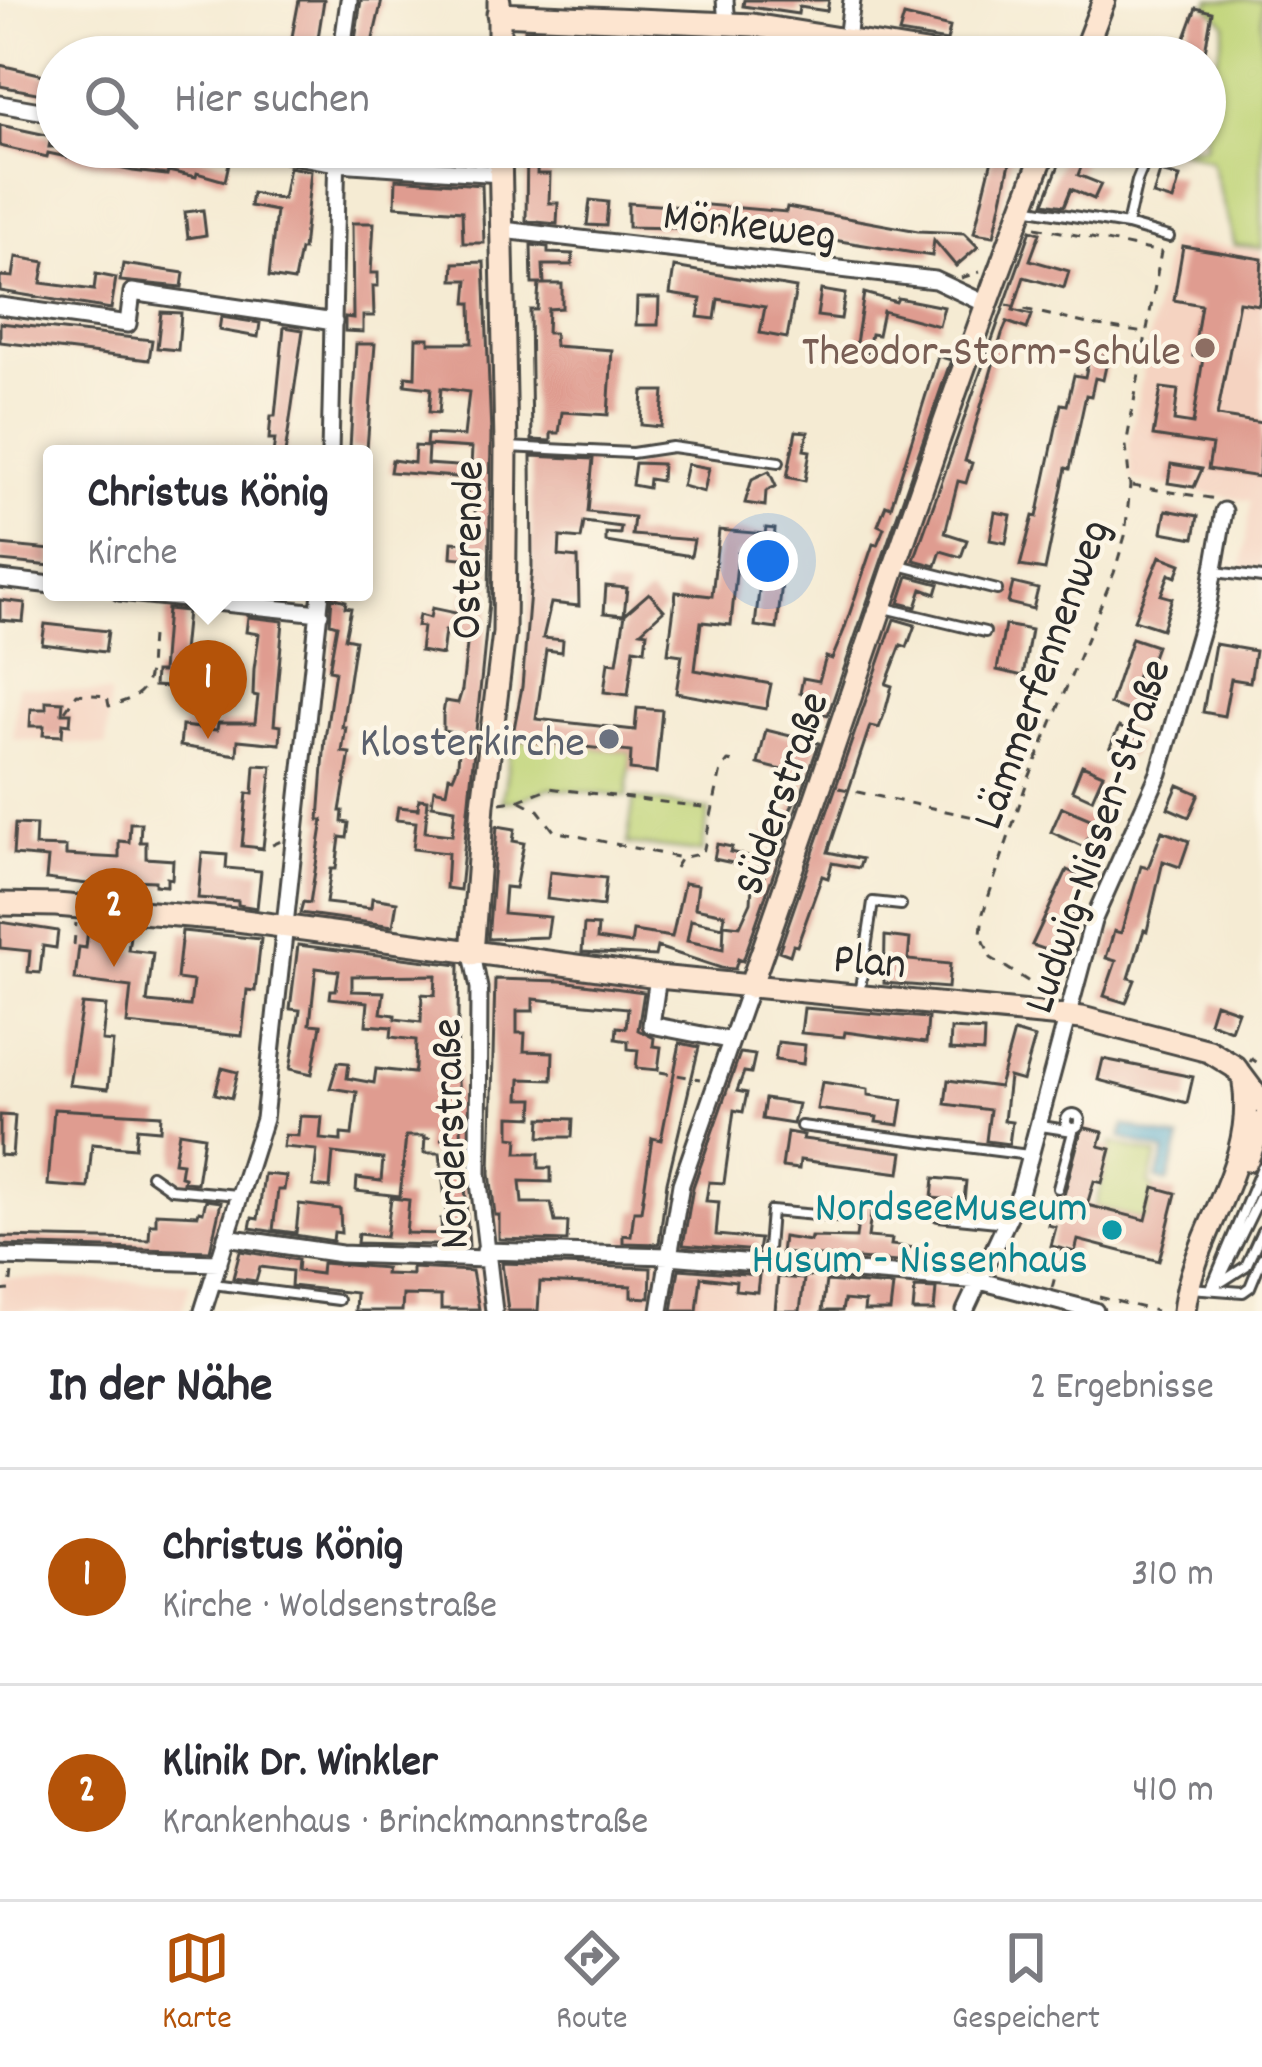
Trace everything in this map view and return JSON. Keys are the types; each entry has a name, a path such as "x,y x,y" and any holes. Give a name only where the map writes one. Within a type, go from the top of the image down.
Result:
{"main road":[{"path":"1090,36 1104,0"},
{"path":"499,7 728,24 817,36"},
{"name":"Osterende","path":"472,954 483,805 504,633 501,168"},
{"name":"Süderstraße","path":"750,987 884,608 985,301 1038,168"},
{"name":"Plan","path":"0,904 237,920 750,987 1095,1020 1208,1051 1253,1080 1262,1103"},
{"path":"1184,1311 1206,1287 1200,1247 1232,1179 1253,1080"},
{"path":"1232,1179 1251,1154 1262,1122"}],"street":[{"path":"344,36 349,0"},
{"path":"725,0 728,24"},
{"path":"848,36 852,0"},
{"path":"0,104 36,110"},
{"path":"330,445 337,168"},
{"path":"449,168 501,174"},
{"name":"Mönkeweg","path":"503,230 935,280 985,301"},
{"path":"0,306 128,324 132,292 334,322"},
{"name":"Ludwig-Nissen-Straße","path":"964,1311 1008,1224 1040,1126 1093,921 1159,772 1216,572 1224,511"},
{"path":"0,579 43,584"},
{"path":"201,601 320,614"},
{"path":"203,1311 264,1119 321,601"},
{"name":"Norderstraße","path":"472,954 478,988 476,1140 494,1311"},
{"path":"658,976 651,1025 728,1040"},
{"name":"Süderstraße","path":"660,1311 681,1184 750,987"},
{"path":"226,1237 341,1254 669,1256 980,1281 1095,1311"},
{"path":"7,1257 218,1263"}],"lane":[{"path":"1127,226 1142,168"},
{"path":"1020,214 1127,226 1169,237"},
{"path":"506,447 632,453 672,447 779,462"},
{"path":"898,565 997,590"},
{"path":"1216,572 1262,578"},
{"path":"884,608 985,632"},
{"path":"858,996 872,902 901,905"},
{"path":"801,1126 1030,1155"},
{"path":"1040,1126 1072,1130 1058,1188"},
{"path":"1206,1287 1262,1167"},
{"path":"151,1175 171,1189 240,1195"},
{"path":"1206,1287 1262,1193"},
{"path":"767,1263 772,1211 838,1217"},
{"path":"938,1216 1008,1224"},
{"path":"1206,1287 1246,1266 1262,1231"},
{"path":"1206,1287 1238,1293 1247,1290 1262,1258"},
{"path":"211,1283 338,1300"}],"path":[{"name":"Lämmerfennenweg","path":"1020,214 1048,231 1161,252 1126,446 1130,512 1114,573 1046,733 983,913 981,934 991,958 1047,993 1047,998"},
{"path":"935,280 972,277 1000,260"},
{"path":"985,301 1092,326 1146,333"},
{"path":"1130,486 1217,499 1224,511"},
{"path":"65,711 77,694 106,696 109,706 137,698 147,686 151,638"},
{"path":"520,800 538,810 554,831 681,858 704,854 721,770 728,761 740,763"},
{"path":"823,784 1013,825"},
{"path":"483,805 520,800 549,788 711,808"},
{"path":"255,848 280,841 297,843"},
{"path":"675,868 681,858"},
{"path":"74,945 77,906"},
{"path":"660,1072 713,1083"},
{"path":"422,1138 476,1140"},
{"path":"1056,1273 1062,1249"},
{"path":"0,1291 10,1290 7,1257"}],"shaded area":[{"name":"Theodor-Storm-Schule","path":"1169,239 1262,251 1262,572 1242,568 1251,501 1132,480 1129,445"},
{"path":"18,686 110,694 106,746 13,739"},
{"path":"405,1254 482,1255 490,1311 348,1311 348,1299 406,1306 407,1297 441,1296 407,1276"},
{"path":"489,1255 670,1258 963,1289 955,1311 498,1311"},
{"path":"0,1278 190,1283 182,1311 0,1311"}],"green space":[{"path":"1210,0 1262,0 1262,248 1235,245 1213,168 1226,168 1226,24 1208,6"},
{"path":"512,739 631,752 627,797 549,788 502,802"},
{"path":"634,798 709,810 702,852 627,844"},
{"path":"1112,1143 1157,1155 1146,1220 1095,1207"}],"water":[{"path":"1124,1125 1180,1140 1168,1182 1157,1179 1165,1152 1121,1138"}],"building":[{"path":"299,0 324,0 318,36 292,36"},
{"path":"361,0 382,0 374,36 356,36"},
{"path":"744,0 829,0 827,11 799,7 798,14 743,6"},
{"path":"1196,8 1212,12 1208,36 1186,36"},
{"path":"904,16 950,27 948,36 899,33"},
{"path":"525,30 617,36 525,36"},
{"path":"0,65 36,73 36,93 0,86"},
{"path":"0,125 36,133 36,154 0,146"},
{"path":"119,168 228,168 225,181 197,173 196,177"},
{"path":"289,168 311,171 303,250 294,281 269,277 276,211 250,206 252,193 283,199"},
{"path":"527,168 537,168 537,174 550,174 549,203 558,203 557,224 526,221"},
{"path":"990,168 1009,168 994,236 974,233"},
{"path":"1058,168 1081,168 1078,175 1101,184 1094,199 1071,189 1064,206 1044,203"},
{"path":"1160,172 1180,177 1173,201 1153,195"},
{"path":"396,179 482,185 484,243 463,243 462,211 395,206"},
{"path":"590,200 608,202 606,226 587,225"},
{"path":"628,203 786,212 787,207 918,231 964,233 978,247 956,266 934,240 932,256 772,230 677,223 677,228 628,227"},
{"path":"203,210 206,235 188,238 185,212"},
{"path":"352,223 374,223 371,273 378,273 378,286 373,286 374,316 363,316 363,332 345,331 345,317 353,318"},
{"path":"1031,230 1040,233 1030,260 1069,271 1064,288 1024,277 1013,310 1032,315 1027,329 1007,322 1002,334 965,461 972,463 966,483 958,481 945,533 967,540 961,557 941,551 936,566 914,560"},
{"path":"531,245 548,247 548,253 573,254 572,265 543,265 544,284 562,284 562,308 548,309 547,333 554,333 555,346 612,350 608,415 562,412 559,433 551,433 551,441 532,440 530,310 537,310 539,284 532,284"},
{"path":"1183,246 1262,259 1259,305 1239,302 1217,416 1262,423 1259,477 1208,469 1212,445 1153,436 1161,388 1178,390 1174,421 1193,424 1203,358 1193,356 1201,305 1174,300"},
{"path":"16,257 45,262 41,283 94,290 96,274 116,278 111,309 0,291 0,276 13,277"},
{"path":"484,262 491,433 489,602 460,890 446,888 448,853 413,849 416,822 396,820 398,807 418,809 419,799 428,800 425,832 452,835 455,809 432,805 434,789 446,792 449,776 453,777 458,765 460,734 443,731 443,714 445,701 458,703 468,636 445,631 442,655 420,651 423,627 417,626 419,615 430,618 432,608 460,614 466,587 471,588 473,559 451,557 452,542 467,543 468,532 474,533 476,497 467,497 468,478 390,472 392,460 414,463 415,446 428,447 427,464 471,467 472,448 426,445 427,434 464,436 469,392 441,388 439,413 429,412 431,388 405,385 406,376 415,377 416,338 429,338 429,343 472,343 468,280 453,280 454,263"},
{"path":"123,264 184,273 182,287 120,281"},
{"path":"674,267 796,288 787,338 760,333 765,307 718,299 715,319 698,317 701,299 670,294"},
{"path":"821,290 845,294 841,319 817,316"},
{"path":"864,293 944,307 939,326 883,311 866,358 854,356"},
{"path":"637,298 659,298 658,325 636,325"},
{"path":"161,312 181,313 178,350 157,348"},
{"path":"221,317 260,323 258,337 219,330"},
{"path":"0,323 152,340 149,360 0,342"},
{"path":"284,327 303,330 286,445 274,445 275,439 269,439 271,416 275,416"},
{"path":"356,344 375,344 367,445 350,445"},
{"path":"1090,354 1108,357 1103,380 1095,378 1091,396 1086,395 1045,570 1020,566 1033,516 1037,517 1061,404 1067,405 1074,375 1085,377"},
{"path":"938,356 951,360 828,715 818,712 822,698 800,693 803,678 819,681 826,657 832,659 873,544 877,545 884,528 878,525 886,505 891,507"},
{"path":"643,391 664,391 661,427 641,425"},
{"path":"796,431 808,432 805,481 787,477"},
{"path":"531,456 593,459 588,512 634,517 632,535 694,540 691,556 606,542 606,533 620,534 621,527 584,522 581,539 560,537 559,556 578,558 579,606 551,603 543,638 563,640 562,652 546,650 536,719 635,730 637,708 662,710 656,773 630,770 631,752 512,739 522,687 532,567"},
{"path":"635,463 662,464 661,481 649,479 648,488 632,485"},
{"path":"687,464 709,468 704,492 682,486"},
{"path":"1171,464 1202,469 1194,487 1168,483"},
{"path":"769,471 776,486 766,491 765,506 745,503 752,479"},
{"path":"1166,510 1198,516 1194,538 1162,532"},
{"path":"995,512 1011,515 1006,543 990,540"},
{"path":"766,528 775,529 771,572 783,573 777,629 755,626 763,556 738,553 731,625 701,622 695,670 771,684 766,709 676,693 682,655 668,653 676,592 712,596 719,530 765,534"},
{"path":"0,545 43,549 43,565 0,561"},
{"path":"1160,556 1181,564 1176,577 1169,574 1161,595 1172,598 1162,629 1134,620"},
{"path":"908,576 939,584 936,594 922,589 916,607 899,603"},
{"path":"1013,583 1038,589 1033,609 1008,603"},
{"path":"606,586 627,588 624,615 604,613"},
{"path":"649,593 664,610 641,631 647,632 645,650 634,648 628,695 604,692 608,662 617,663 625,614"},
{"path":"0,600 25,603 23,622 0,620"},
{"path":"332,601 346,601 345,607 351,608 345,638 355,640 342,727 346,727 342,752 350,753 340,811 342,822 349,823 347,838 340,837 326,903 371,908 372,898 397,902 393,926 300,913 303,902 310,903 323,820 319,820 325,739 335,671 329,670 337,625 330,623"},
{"path":"167,609 187,611 181,673 202,675 201,689 154,686 155,672 162,672"},
{"path":"248,617 283,621 274,725 281,726 280,744 238,740 237,755 180,746 182,726 217,730 218,723 255,723 259,634 246,632"},
{"path":"894,619 915,625 907,647 901,645 886,684 892,686 885,712 879,728 870,726 828,852 862,859 859,868 832,863 828,878 822,876 790,955 779,951"},
{"path":"45,624 108,631 105,652 42,644"},
{"path":"1005,625 1031,630 1023,676 997,670"},
{"path":"1132,638 1156,646 1149,665 1142,662 1135,681 1143,684 1129,711 1110,704"},
{"path":"1215,644 1255,651 1250,682 1231,679 1224,716 1203,712"},
{"path":"46,701 63,702 62,713 71,713 70,724 63,723 62,736 43,735 44,726 30,726 31,709 46,709"},
{"path":"1119,727 1139,736 1130,756 1110,747"},
{"path":"766,730 819,743 743,961 738,959 735,969 721,968 657,947 655,956 582,952 584,925 598,926 597,939 631,944 633,931 672,937 684,883 698,885 695,908 725,914 723,927 691,920 687,941 723,949 724,924 740,926 752,887 759,891 766,870 714,859 717,844 769,861 776,840 765,837 768,826 781,829 795,800 784,797 790,772 758,764"},
{"path":"255,765 272,766 263,848 242,846"},
{"path":"1082,765 1103,774 1092,799 1072,790"},
{"path":"1178,785 1199,794 1189,817 1168,808"},
{"path":"1062,807 1095,821 1084,847 1051,832"},
{"path":"130,823 141,823 140,842 146,842 146,858 173,860 167,886 155,885 155,881 105,882 104,886 46,879 48,858 13,855 15,824 36,825 35,846 66,847 66,855 119,858 119,841 129,842"},
{"path":"497,826 515,829 513,841 524,843 515,888 505,887 503,913 550,917 547,937 488,939"},
{"path":"1162,831 1189,841 1180,867 1163,861 1126,1003 1104,996 1116,961 1106,958 1114,931 1121,933 1141,866 1148,868"},
{"path":"202,853 227,855 226,868 261,871 257,908 238,905 238,901 198,898"},
{"path":"1067,870 1089,880 1061,936 1058,954 1032,945"},
{"path":"550,872 606,878 603,906 547,899"},
{"path":"0,922 58,931 56,948 43,946 40,973 28,972 30,951 0,948"},
{"path":"103,926 131,929 128,950 153,953 147,1002 190,1006 193,981 177,979 182,931 261,939 255,991 247,990 242,1036 127,1024 131,987 75,980 79,947 86,948 88,929 102,931"},
{"path":"885,936 910,939 908,960 950,964 948,988 884,983"},
{"path":"298,945 459,965 457,1068 469,1246 357,1243 358,1234 386,1237 391,1198 409,1200 406,1233 442,1234 441,1219 447,1219 440,1153 424,1153 425,1136 406,1136 400,1196 356,1191 357,1178 381,1181 383,1159 333,1153 330,1188 313,1186 317,1150 283,1147 285,1135 298,1136 300,1116 322,1117 320,1139 341,1141 341,1134 352,1135 357,1092 330,1088 338,1062 349,1063 347,1078 374,1083 376,1069 414,1073 415,1068 416,1040 391,1037 392,1027 366,1025 368,1002 330,998 339,971 316,968 310,1024 321,1025 312,1074 290,1069 300,1010 290,1009","holes":["436,975 435,995 422,994 421,1022 395,1019 395,1015 381,1013 384,992 352,991 352,976"]},
{"path":"495,979 561,981 644,992 638,1030 654,1038 653,1046 661,1047 658,1070 636,1068 638,1050 616,1039 617,1027 626,1028 628,1008 533,999 533,1011 517,1011 517,1033 525,1033 524,1051 553,1052 552,1080 520,1079 519,1099 534,1099 533,1117 510,1116 510,1137 518,1138 517,1153 539,1153 539,1168 551,1168 551,1182 520,1181 522,1203 551,1203 555,1222 568,1222 567,1241 499,1239 490,1173"},
{"path":"1215,1003 1238,1011 1231,1030 1209,1022"},
{"path":"82,1004 106,1006 102,1041 113,1042 108,1089 69,1085"},
{"path":"804,1008 928,1018 926,1043 845,1032 844,1037 801,1033"},
{"path":"951,1029 984,1031 983,1052 950,1050"},
{"path":"1014,1032 1035,1038 1023,1081 1009,1077 1004,1121 1012,1122 1009,1144 986,1141 990,1110 945,1104 948,1080 999,1087"},
{"path":"778,1042 805,1045 803,1064 775,1060"},
{"path":"680,1043 699,1047 667,1182 659,1244 623,1243 623,1235 631,1236 634,1211 641,1211 652,1138 661,1140"},
{"path":"740,1053 755,1055 751,1073 744,1072 737,1091 747,1093 743,1112 734,1110 724,1183 709,1182 706,1201 719,1202 716,1235 760,1239 758,1251 683,1245 693,1187"},
{"path":"1103,1059 1193,1077 1187,1103 1098,1080"},
{"path":"222,1068 238,1072 232,1098 215,1094"},
{"path":"822,1082 903,1100 899,1125 876,1122 877,1117 817,1109"},
{"path":"765,1099 798,1104 793,1124 762,1119"},
{"path":"54,1109 161,1115 160,1130 137,1128 135,1148 92,1144 88,1188 48,1185"},
{"path":"0,1115 15,1116 12,1156 0,1155"},
{"path":"541,1118 573,1119 572,1137 540,1137"},
{"path":"1082,1127 1103,1132 1099,1146 1111,1149 1102,1183 1094,1181 1087,1205 1146,1220 1154,1187 1176,1193 1159,1261 1078,1240 1075,1252 1051,1246 1056,1227 1048,1225 1055,1197 1063,1199"},
{"path":"179,1132 204,1136 197,1183 183,1182 182,1163 174,1162"},
{"path":"787,1132 804,1135 803,1139 903,1152 900,1173 800,1160 799,1169 782,1167"},
{"path":"264,1174 286,1176 284,1190 278,1190 273,1230 296,1233 299,1204 340,1209 341,1233 334,1232 333,1241 250,1228 252,1218 258,1219"},
{"path":"934,1178 966,1181 964,1201 932,1198"},
{"path":"206,1200 221,1202 210,1251 0,1245 0,1237 149,1240 156,1213 198,1215"},
{"path":"860,1204 872,1206 868,1237 924,1249 923,1264 781,1253 783,1237 810,1241 811,1237 856,1238"},
{"path":"240,1251 298,1260 297,1271 321,1274 322,1263 386,1268 385,1274 412,1275 412,1268 472,1271 479,1309 441,1309 441,1296 403,1295 402,1311 355,1311 356,1293 291,1286 292,1271 260,1267 256,1281 233,1278"},
{"path":"502,1263 651,1268 650,1298 631,1297 631,1286 540,1282 538,1311 508,1311"},
{"path":"679,1269 759,1275 757,1292 735,1290 736,1281 701,1277 697,1311 672,1311"},
{"path":"778,1277 804,1279 800,1311 775,1311"},
{"path":"826,1281 893,1286 890,1311 864,1311 865,1302 844,1300 842,1311 822,1311"},
{"path":"915,1288 936,1289 934,1311 913,1311"}],"place":[{"name":"Theodor-Storm-Schule","path":"1205,348"},
{"name":"Christus König","path":"208,739"},
{"name":"Klosterkirche","path":"609,739"},
{"name":"Klinik Dr. Winkler","path":"114,967"},
{"name":"NordseeMuseum Husum - Nissenhaus","path":"1112,1230"}]}
